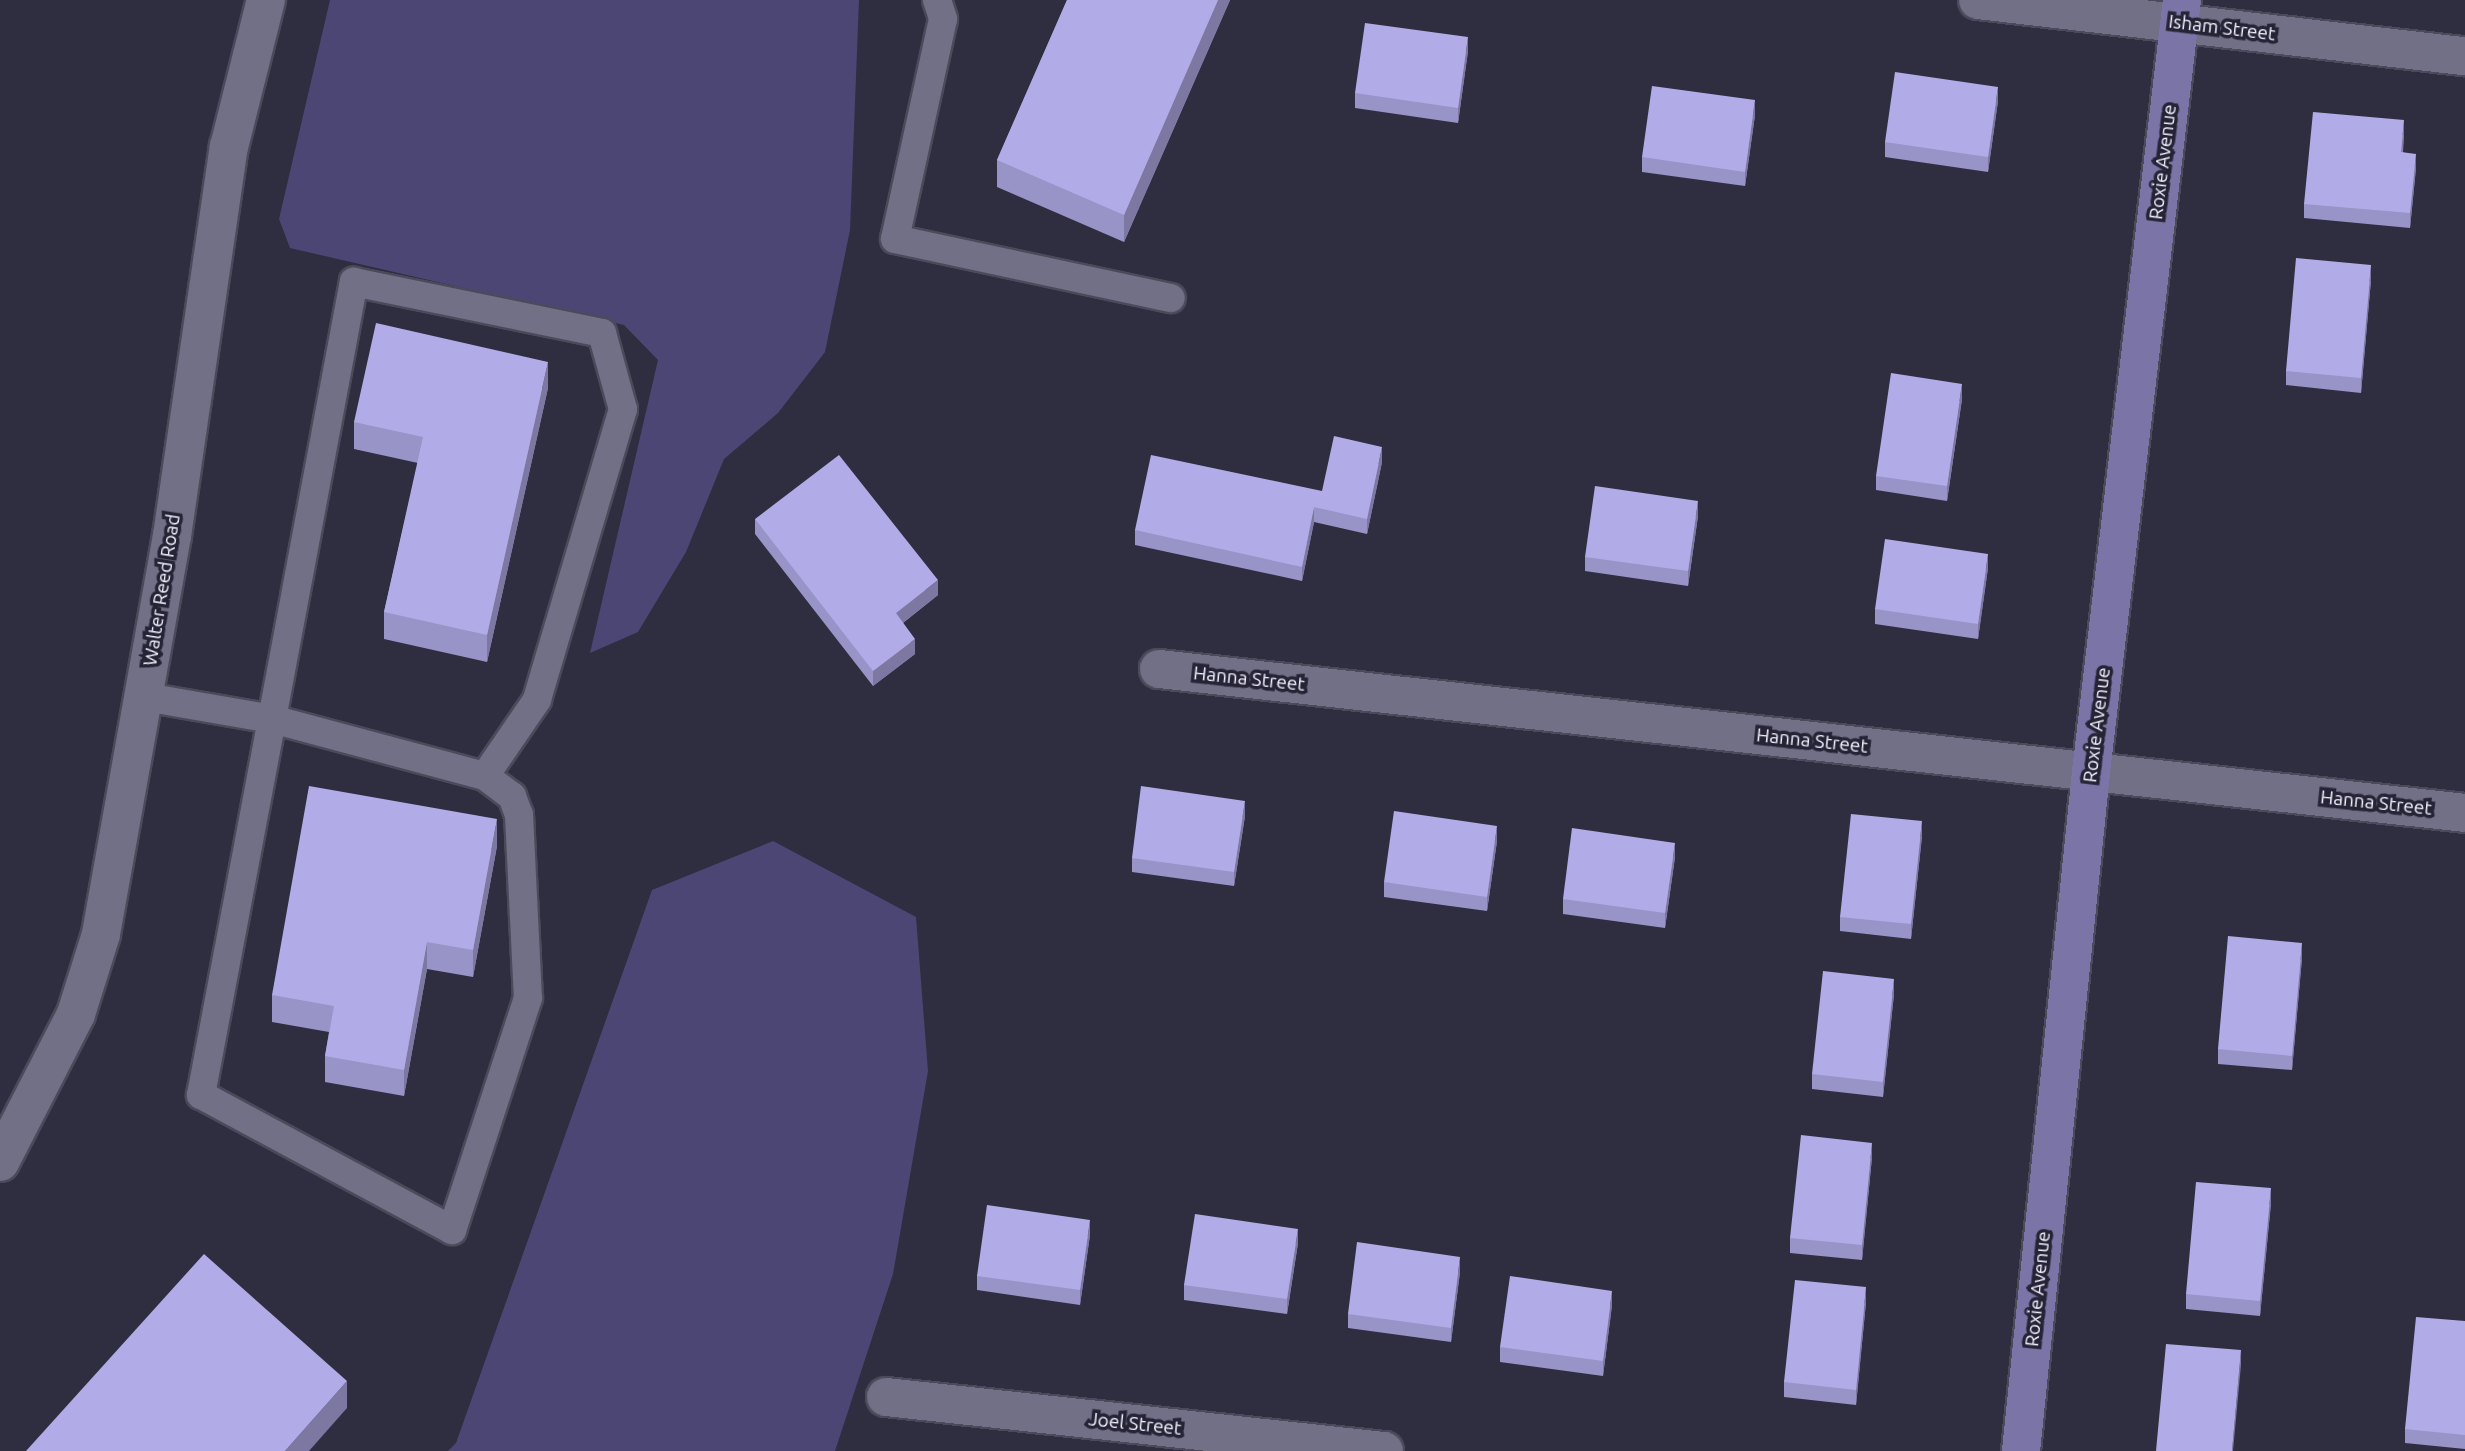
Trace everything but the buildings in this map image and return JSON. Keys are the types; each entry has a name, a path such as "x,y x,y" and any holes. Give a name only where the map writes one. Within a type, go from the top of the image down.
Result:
{"street":[{"name":"Walter Reed Road","path":"0,1162 76,1014 102,934 145,697 206,279 229,147 266,0"},
{"name":"Isham Street","path":"1978,0 2181,12 2465,56"},
{"name":"Roxie Avenue","path":"2021,1451 2091,772 2181,12"},
{"name":"Hanna Street","path":"1159,669 2465,813"},
{"name":"Joel Street","path":"886,1397 1384,1451"}],"lane":[{"path":"937,0 943,19 895,239 1171,298"},
{"path":"145,697 272,719 485,776 512,796 519,815 528,998 452,1230 201,1095 272,719 354,282 602,333 623,409 537,700 485,776"}],"shaded area":[{"path":"330,0 859,0 850,230 825,352 778,413 724,459 686,552 638,632 590,653 658,360 624,325 290,248 279,219"},
{"path":"773,841 916,917 928,1071 893,1274 835,1451 448,1451 456,1443 652,890"}]}
